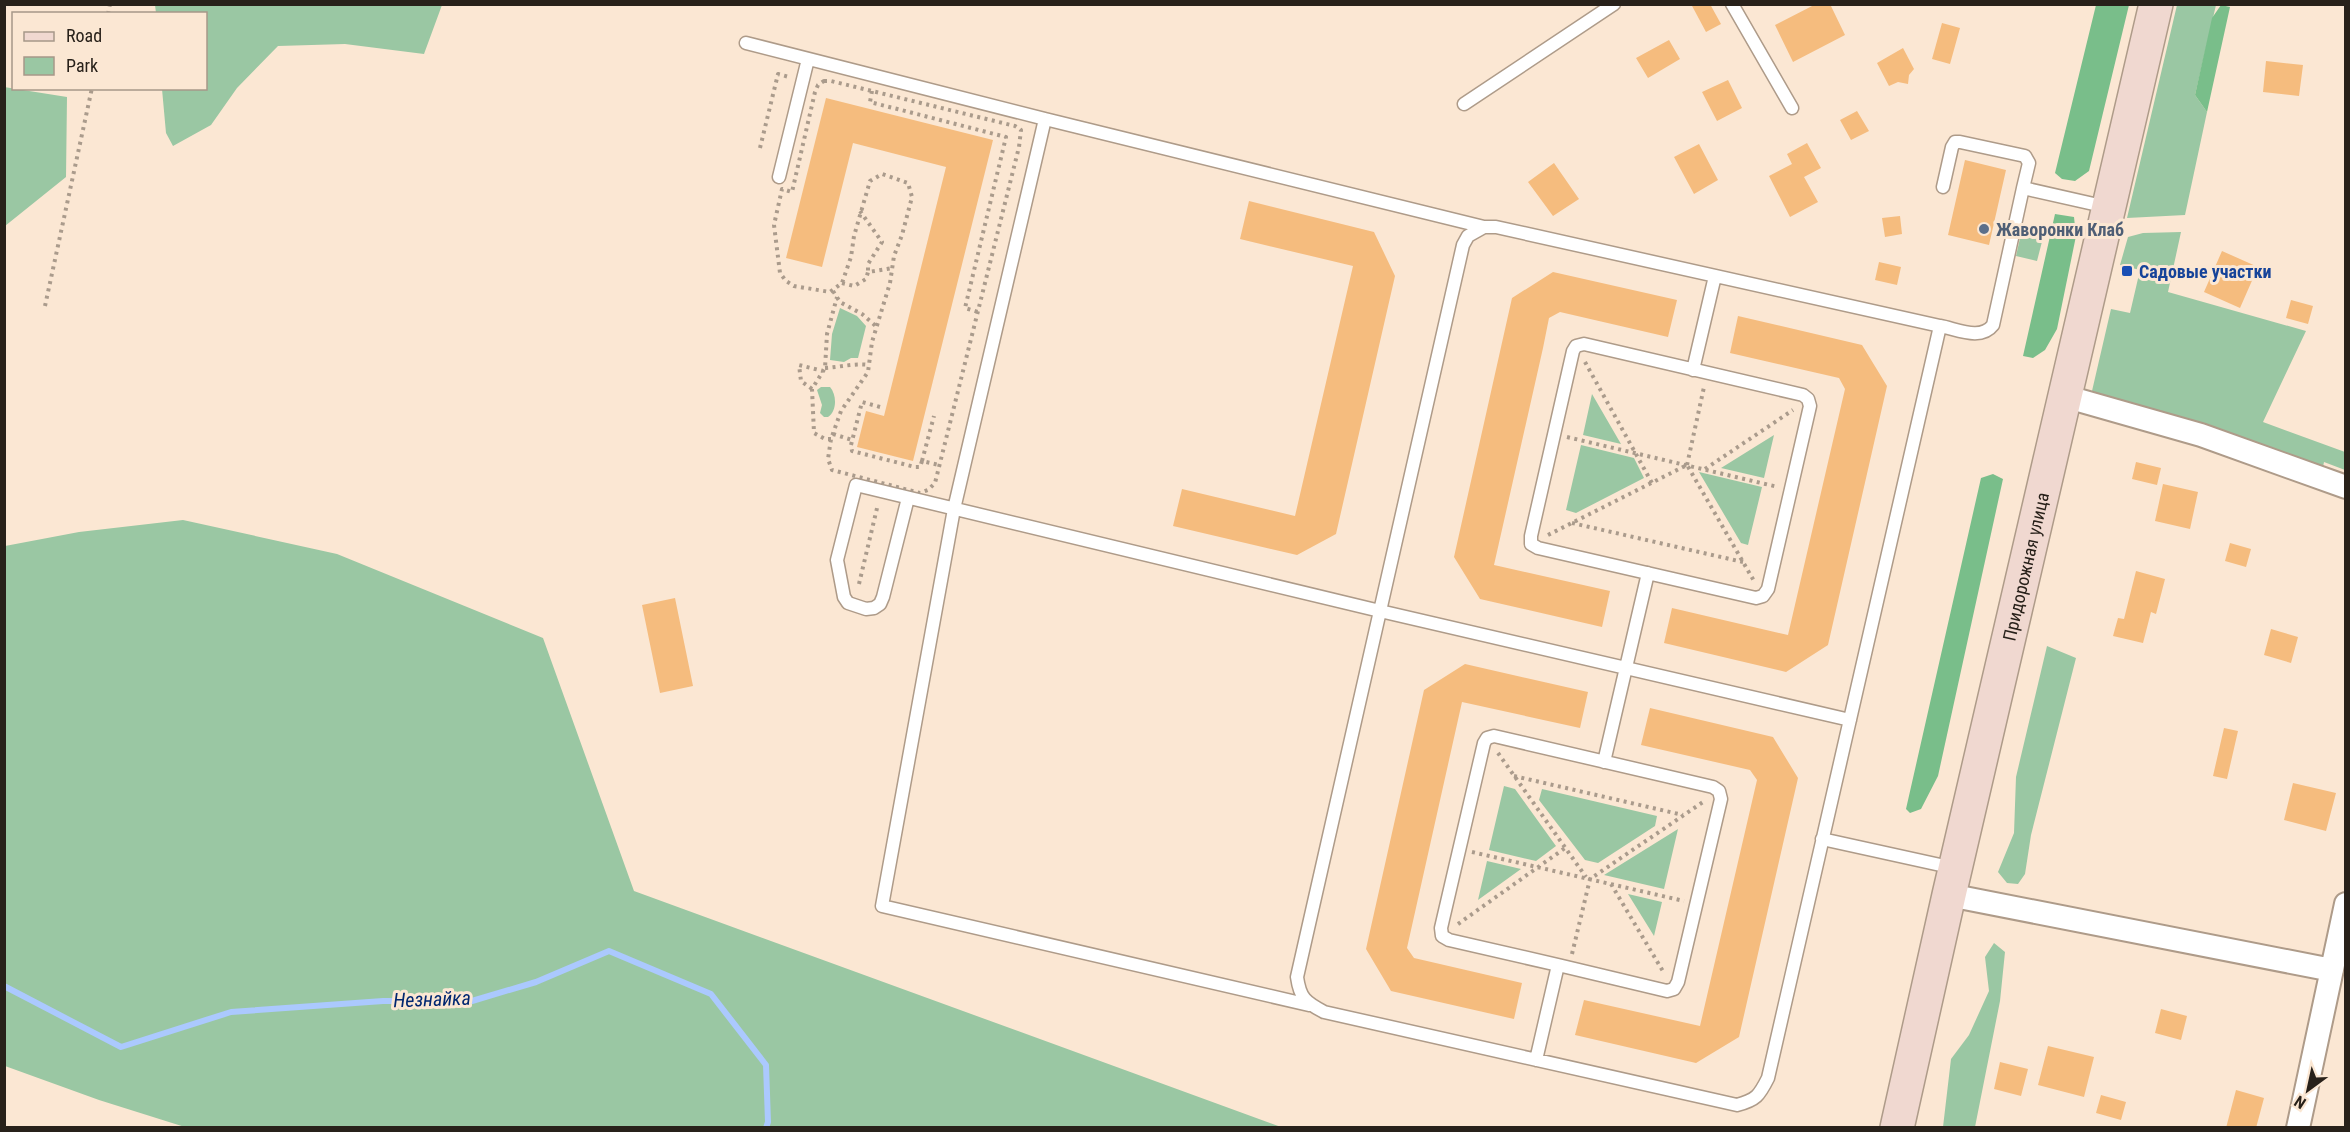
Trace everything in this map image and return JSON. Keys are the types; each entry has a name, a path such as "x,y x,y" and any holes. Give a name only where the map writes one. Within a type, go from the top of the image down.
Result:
{"main road":[{"name":"Придорожная улица","path":"1897,1128 2156,4"}],"street":[{"path":"2064,396 2190,432 2346,487"},
{"path":"1952,882 2332,970"},
{"path":"2298,1128 2346,904"}],"lane":[{"path":"1464,104 1614,4"},
{"path":"1732,4 1792,108"},
{"path":"746,43 1484,227 1496,227 1940,326 1980,334 1988,332 1993,325 2029,163 2025,156 1955,142 1943,187"},
{"path":"779,177 808,59"},
{"path":"1045,119 954,509 882,906 1313,1006"},
{"path":"2023,188 2108,208"},
{"path":"1484,227 1468,236 1463,245 1297,977 1300,994 1324,1012 1737,1105 1752,1101 1761,1092 1768,1078 1940,326"},
{"path":"1694,370 1715,276"},
{"path":"1584,344 1803,395 1808,399 1810,406 1791,490 1768,590 1763,596 1756,598 1538,548 1531,544 1573,351 1576,346 1584,344"},
{"path":"908,498 883,597 873,608 848,603 844,597 837,560 856,485 882,487 908,498 1850,720"},
{"path":"1604,762 1648,573"},
{"path":"1494,736 1719,791 1720,799 1678,982 1674,989 1666,991 1449,940 1442,936 1441,928 1487,738 1494,736"},
{"path":"1822,839 1952,882"},
{"path":"1536,1060 1564,967"}],"path":[{"path":"760,147 778,74 819,84"},
{"path":"831,81 1015,126 1021,130 935,483 928,490 920,493 882,487 832,470 828,459 832,437 841,411 868,372 877,327 912,197 908,183 882,174 875,177 866,189 851,257 842,283 833,291 821,292 794,286 780,273 774,225 782,189 792,192 815,92 819,84 831,81"},
{"path":"45,306 92,90"},
{"path":"873,91 870,102 1006,137 965,308 978,312"},
{"path":"842,283 854,286 866,279 868,264 882,242 860,211"},
{"path":"868,272 893,268"},
{"path":"833,291 840,302 862,314 877,327"},
{"path":"837,297 826,334 824,369 812,389 814,434 825,439 832,437 852,440"},
{"path":"1576,346 1652,483"},
{"path":"812,389 801,381 799,365 824,369 845,367 854,363 869,365"},
{"path":"1708,373 1686,465 1763,596"},
{"path":"1704,470 1808,399"},
{"path":"880,407 862,402 852,440 852,451 915,467 920,467 933,416"},
{"path":"1554,435 1791,490"},
{"path":"922,460 939,465"},
{"path":"1531,544 1686,465"},
{"path":"856,594 882,487"},
{"path":"1572,523 1743,562"},
{"path":"1487,738 1588,878"},
{"path":"1514,776 1684,815"},
{"path":"1564,967 1588,878 1719,791"},
{"path":"1442,936 1565,848"},
{"path":"1459,849 1696,903"},
{"path":"1610,884 1674,989"}],"green space":[{"path":"155,4 442,5 424,54 345,44 278,46 237,88 211,125 173,146 166,133 162,90 207,90 207,12 156,12"},
{"path":"2096,5 2129,5 2089,171 2075,181 2062,179 2055,173"},
{"path":"2177,5 2216,5 2195,95 2207,112 2185,215 2127,218"},
{"path":"2221,5 2230,7 2207,112 2195,95 2212,18"},
{"path":"4,87 67,97 66,177 5,226"},
{"path":"2055,214 2074,217 2076,236 2057,329 2045,350 2033,358 2023,356"},
{"path":"2023,225 2045,230 2037,261 2016,256"},
{"path":"2181,232 2168,292 2306,331 2263,422 2345,452 2345,470 2324,462 2323,467 2306,463 2092,391 2111,309 2130,313 2140,270 2120,265 2128,237 2143,233"},
{"path":"840,308 857,316 866,326 858,358 851,358 844,362 830,360 832,334"},
{"path":"821,387 830,387 834,394 833,411 828,417 820,413 822,405 817,390"},
{"path":"1592,394 1621,444 1583,435"},
{"path":"1774,435 1764,478 1721,468"},
{"path":"1581,445 1634,458 1644,478 1576,513 1566,510"},
{"path":"1699,472 1762,487 1748,545 1741,543"},
{"path":"1993,474 2003,479 1938,776 1921,809 1910,813 1906,809 1981,478"},
{"path":"183,520 337,554 543,638 634,891 1281,1127 188,1128 99,1100 5,1066 5,546 79,532"},
{"path":"2047,646 2076,658 2031,835 2025,874 2018,884 2007,883 1998,872 2014,833 2016,777"},
{"path":"1504,786 1515,789 1556,846 1536,861 1489,850"},
{"path":"1542,789 1657,816 1655,826 1598,863 1585,860 1539,800"},
{"path":"1678,829 1664,889 1604,875"},
{"path":"1487,861 1521,869 1478,900"},
{"path":"1628,894 1662,902 1654,936"},
{"path":"1994,943 2005,952 2000,1001 1975,1127 1943,1127 1951,1059 1969,1035 1989,991 1985,957"}],"building":[{"path":"1691,4 1710,4 1721,24 1706,32"},
{"path":"1816,4 1830,4 1845,35 1793,62 1775,25"},
{"path":"1942,23 1960,28 1950,64 1932,59"},
{"path":"1669,40 1680,59 1648,78 1636,58"},
{"path":"1903,48 1914,69 1909,75 1908,84 1898,82 1889,86 1877,63"},
{"path":"2266,61 2303,65 2299,96 2263,92"},
{"path":"1728,80 1742,108 1717,121 1702,92"},
{"path":"826,98 993,140 913,461 857,447 866,411 884,416 946,167 853,143 822,267 786,258"},
{"path":"1857,111 1869,131 1851,140 1840,120"},
{"path":"1807,143 1821,168 1804,177 1818,202 1790,217 1769,176 1792,164 1787,154"},
{"path":"1699,144 1718,180 1694,194 1674,157"},
{"path":"1965,160 2006,170 1989,245 1948,235"},
{"path":"1554,163 1579,199 1553,216 1528,182"},
{"path":"1249,201 1374,232 1395,276 1336,534 1297,555 1173,526 1182,489 1295,516 1353,266 1240,239"},
{"path":"1900,216 1902,234 1885,237 1882,218"},
{"path":"2222,251 2258,267 2240,308 2204,292"},
{"path":"1879,262 1901,267 1897,285 1875,280"},
{"path":"1553,272 1677,300 1668,337 1560,312 1549,318 1494,565 1610,591 1602,627 1480,599 1454,557 1512,298"},
{"path":"2291,300 2313,306 2308,324 2286,318"},
{"path":"1738,316 1862,345 1887,386 1828,645 1786,672 1664,643 1672,608 1788,635 1845,389 1839,378 1730,353"},
{"path":"2136,462 2161,468 2157,485 2132,479"},
{"path":"2163,484 2198,492 2190,529 2155,521"},
{"path":"2230,543 2251,549 2246,567 2225,561"},
{"path":"2136,571 2165,579 2156,614 2151,612 2143,643 2113,636 2118,618 2124,619"},
{"path":"675,598 693,686 660,693 642,605"},
{"path":"2271,629 2298,637 2291,663 2264,655"},
{"path":"1465,664 1588,692 1580,728 1462,702 1407,948 1414,958 1522,983 1514,1019 1391,991 1366,949 1424,690"},
{"path":"1650,708 1773,737 1798,778 1739,1037 1696,1063 1575,1035 1584,1000 1700,1026 1757,780 1750,770 1641,745"},
{"path":"2224,728 2238,731 2227,779 2213,776"},
{"path":"2293,783 2336,793 2326,831 2284,820"},
{"path":"2161,1009 2187,1016 2181,1040 2155,1033"},
{"path":"2048,1046 2094,1057 2084,1097 2038,1085"},
{"path":"2000,1062 2028,1069 2021,1096 1994,1089"},
{"path":"2236,1090 2264,1098 2256,1128 2226,1128"},
{"path":"2101,1095 2126,1102 2121,1120 2096,1113"}],"waterway":[{"name":"Незнайка","path":"4,986 121,1047 231,1012 383,1001 472,1001 536,982 609,951 711,994 766,1065 768,1122 766,1128"}],"place":[{"name":"Жаворонки Клаб","path":"1984,229"},
{"name":"Садовые участки","path":"2127,271"}]}
